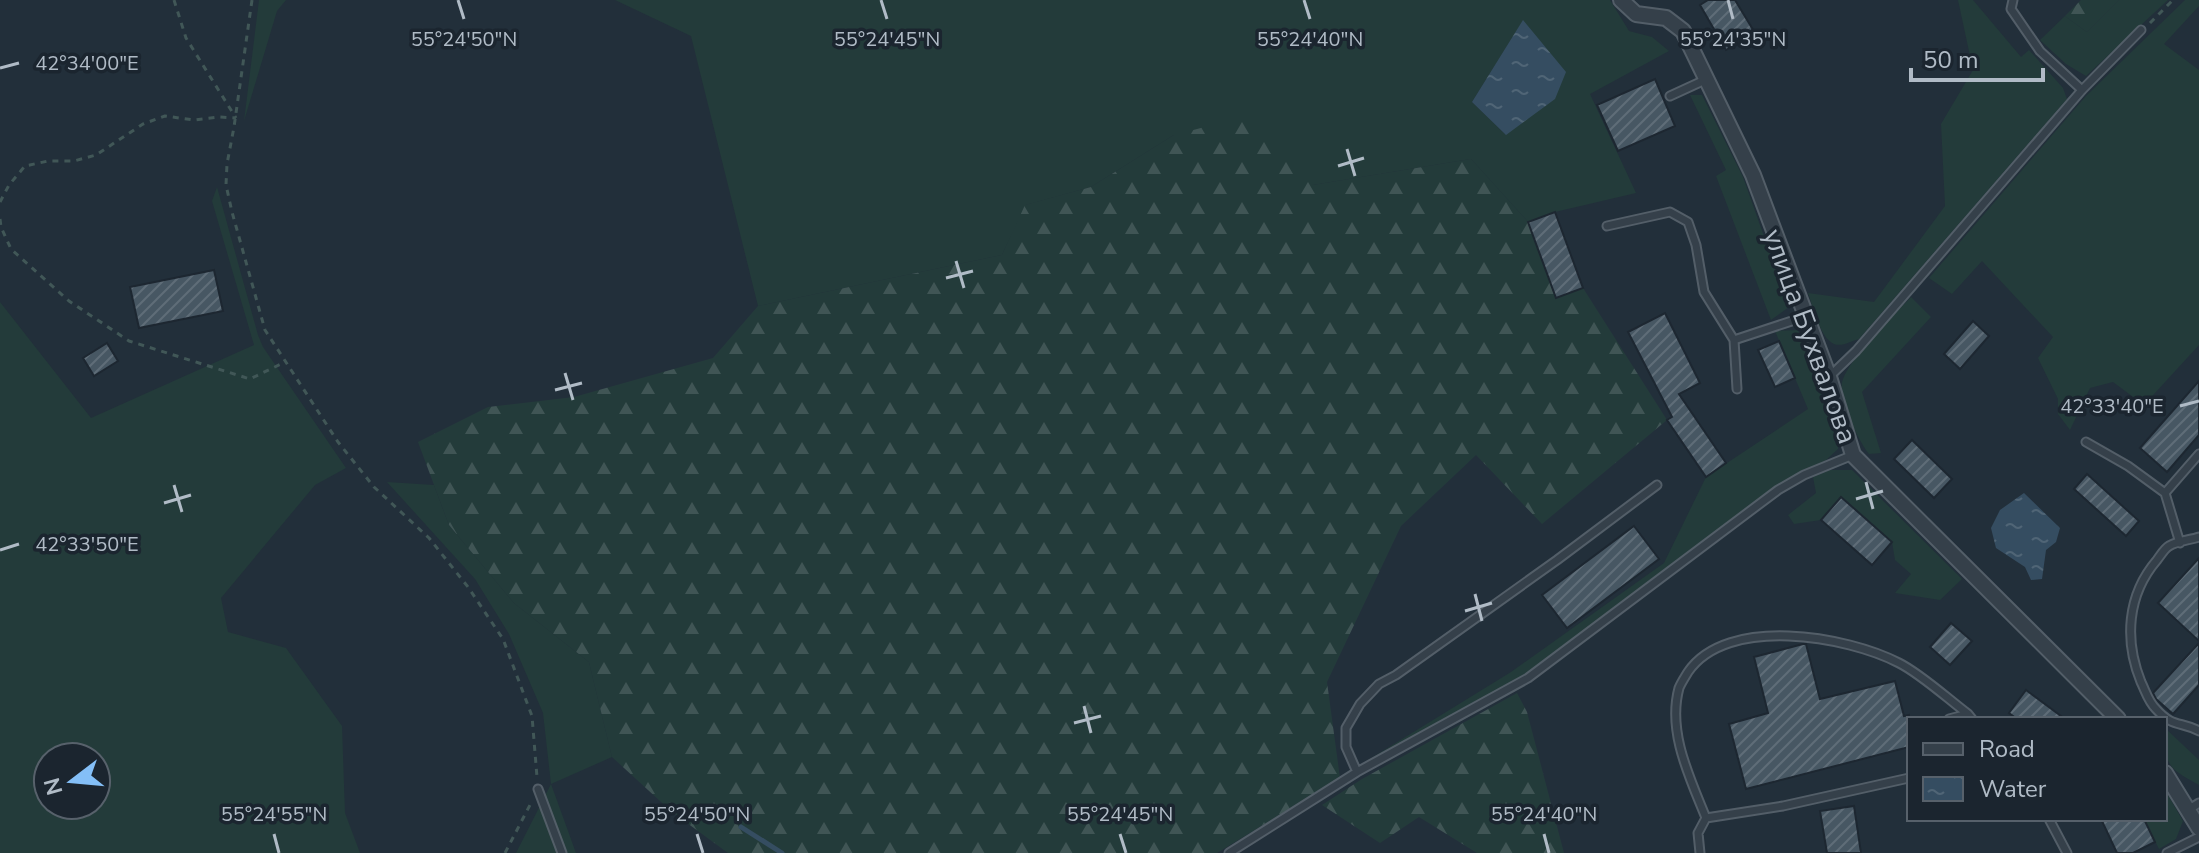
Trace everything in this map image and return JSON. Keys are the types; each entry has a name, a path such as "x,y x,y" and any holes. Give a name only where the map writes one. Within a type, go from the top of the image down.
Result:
{"street":[{"name":"улица Бухвалова","path":"1621,0 1636,14 1666,18 1683,31 1753,175 1829,377 1853,455 2116,717"},
{"path":"2167,775 2194,806 2199,828"}],"lane":[{"path":"2013,0 2011,9 2040,51 2082,90"},
{"path":"1829,377 1856,351 2082,90 2141,30"},
{"path":"1670,96 1707,79"},
{"path":"1607,226 1670,212 1688,222 1696,245 1704,292 1734,340 1737,389"},
{"path":"1734,340 1807,316"},
{"path":"2086,442 2128,466 2165,493 2180,543"},
{"path":"2165,493 2199,454"},
{"path":"1229,853 1357,772 1528,678 1778,490 1804,475 1853,455"},
{"path":"1357,772 1346,747 1346,728 1360,704 1379,684 1396,675 1657,485"},
{"path":"2164,717 2149,701 2133,664 2131,618 2146,573 2169,546 2199,537"},
{"path":"1700,853 1698,833 1706,818 1678,737 1676,710 1680,686 1697,660 1723,645 1755,638 1803,636 1857,647 1900,663 1970,716"},
{"path":"2167,719 2173,724 2199,731"},
{"path":"1706,818 1783,806 1907,778"},
{"path":"538,789 562,853"},
{"path":"2050,821 2067,853"},
{"path":"2167,853 2199,837"}],"path":[{"path":"174,0 186,38 236,118"},
{"path":"252,0 226,185 265,330 338,442 374,487 429,538 468,587 503,639 532,716 538,789 505,853"},
{"path":"2141,30 2173,0"},
{"path":"0,202 25,166 48,161 74,161 96,155 143,124 165,116 194,120 236,118"},
{"path":"0,219 11,249 69,301 129,341 250,379 285,362"}],"green space":[{"path":"259,0 286,0 277,11 244,121"},
{"path":"615,0 1610,0 1629,31 1652,37 1669,51 1590,94 1636,193 1555,212 1528,222 1471,159 1313,185 1174,135 1091,187 1026,205 1002,255 758,306 691,36","holes":["1523,21 1506,134 1472,102"]},
{"path":"1958,0 1973,0 2021,57 2029,50 2063,88 2067,99 1859,339 1834,344 1821,329 1808,293 1874,302 1945,206 1941,124 1973,70"},
{"path":"2081,0 2119,0 2087,32 2065,16"},
{"path":"2119,0 2168,0 2086,76 2066,64 2040,40 2065,16 2087,32"},
{"path":"2185,0 2199,0 2199,6 2164,44 2199,70 2199,345 2144,405 2113,382 2090,388 2070,430 2058,414 2058,399 2038,358 2053,337 1982,261 1952,294 1929,278 2086,96"},
{"path":"1690,95 1702,95 1743,177 1789,307 1771,320 1716,176 1726,170"},
{"path":"1247,116 1313,185 1471,159 1528,222 1555,297 1583,288 1667,420 1542,524 1476,455 1401,526 1327,682 1340,778 1217,853 728,853 672,812 612,757 589,662 514,603 449,525 418,442 488,407 574,397 713,358 758,306 1002,255 1025,205 1091,187 1174,135"},
{"path":"217,187 263,347 346,468 315,485 221,598 228,632 286,648 342,726 345,813 360,853 0,853 0,302 91,418 254,345 212,201"},
{"path":"1911,297 1931,317 1862,392 1881,453 1869,454 1845,407 1843,379 1864,348"},
{"path":"1798,330 1838,440 1838,449 1826,460 1775,487 1526,674 1360,765 1511,672 1664,563 1706,477 1808,409 1775,331"},
{"path":"1830,470 1852,470 1962,579 1940,600 1895,593 1911,574 1895,560 1892,542 1841,497 1821,520 1794,524 1788,515 1816,493 1813,477"},
{"path":"387,482 434,485 449,525 514,603 589,662 612,757 551,784 543,713 509,634 475,579"},
{"path":"1517,693 1527,712 1564,853 1477,853 1419,817 1380,843 1322,805 1362,779"},
{"path":"2167,730 2199,760 2199,785 2180,774 2167,758"},
{"path":"551,784 576,853 516,853"},
{"path":"2167,793 2183,821 2176,839 2159,849 2145,821 2167,821"}],"water":[{"path":"1523,20 1566,72 1555,99 1506,135 1472,102"},
{"path":"2024,493 2060,528 2056,542 2046,550 2042,579 2031,580 2025,567 1996,548 1991,528 2000,510"}],"building":[{"path":"1708,0 1735,0 1755,33 1726,50 1700,5"},
{"path":"1655,79 1675,126 1618,151 1597,105"},
{"path":"1555,212 1583,288 1556,298 1528,222"},
{"path":"214,270 223,311 139,328 130,287"},
{"path":"1665,313 1700,383 1679,394 1726,463 1706,477 1667,420 1672,417 1628,332"},
{"path":"1973,321 1989,336 1960,369 1944,354"},
{"path":"1779,341 1795,378 1775,387 1758,350"},
{"path":"107,343 118,361 94,376 83,358"},
{"path":"2199,381 2199,435 2167,472 2140,448"},
{"path":"1912,440 1952,479 1934,498 1894,459"},
{"path":"2087,474 2139,521 2126,536 2074,489"},
{"path":"1841,497 1892,542 1872,565 1821,520"},
{"path":"1634,526 1659,559 1567,628 1542,595"},
{"path":"2199,558 2199,641 2158,603"},
{"path":"1951,623 1972,641 1950,665 1930,647"},
{"path":"2199,643 2199,685 2173,714 2153,693"},
{"path":"1806,644 1820,699 1895,681 1904,716 1909,715 1907,748 1746,789 1729,724 1768,713 1754,657"},
{"path":"2026,690 2062,717 2014,717 2009,713"},
{"path":"1854,806 1861,853 1827,853 1820,811"},
{"path":"2102,821 2145,821 2155,842 2133,853 2117,853"}],"waterway":[{"path":"741,827 782,853"}]}
